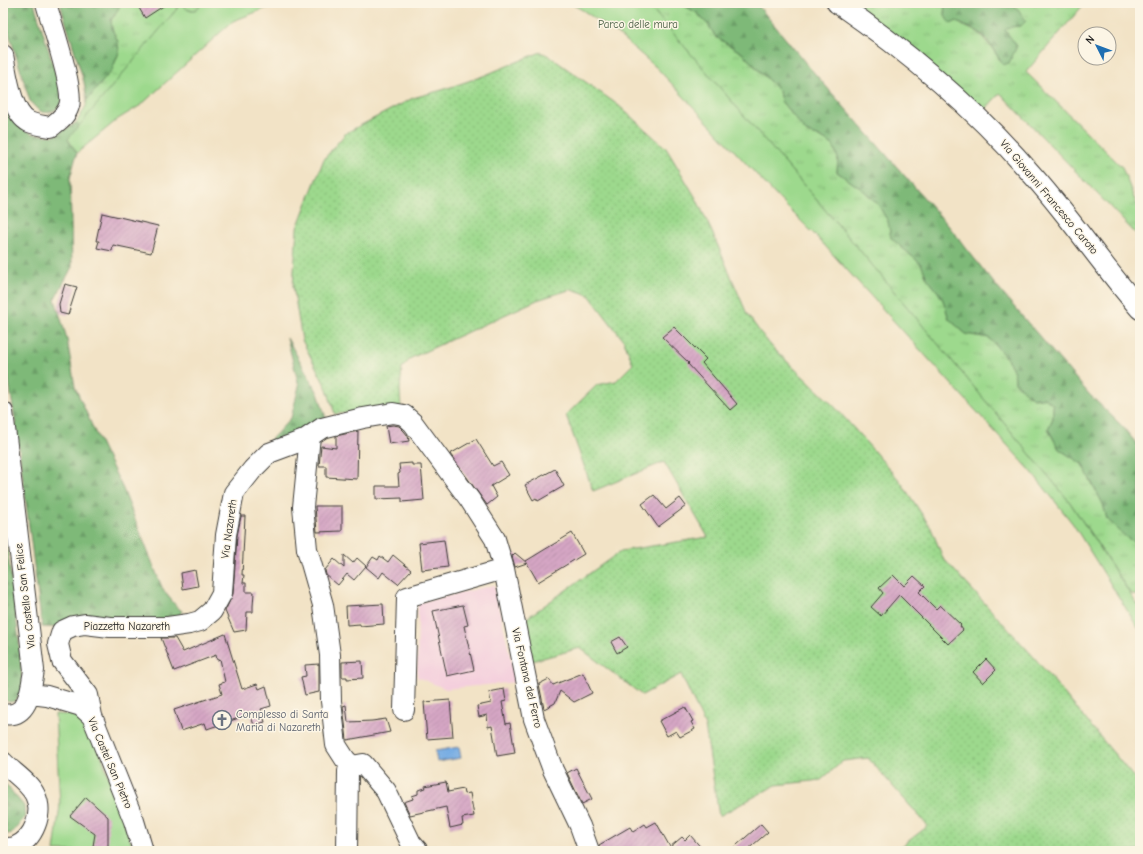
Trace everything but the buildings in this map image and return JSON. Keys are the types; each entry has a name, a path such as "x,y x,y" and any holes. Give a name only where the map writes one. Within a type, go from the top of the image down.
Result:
{"street":[{"path":"3,55 14,103 21,115 28,122 40,126 51,127 62,118 70,106 70,88 46,3"},
{"name":"Via Giovanni Francesco Caroto","path":"837,3 903,51 960,100 996,134 1029,170 1080,233 1124,291 1140,309"},
{"name":"Via Castello San Felice","path":"3,412 34,670 31,694 25,706 16,712 7,715 3,714"},
{"name":"Via Fontana del Ferro","path":"310,436 322,428 363,418 393,413 404,415 413,422 470,500 495,539 504,569 534,719 554,770 580,826 589,851"},
{"path":"310,436 303,507 307,549 323,605 330,655 331,701 336,744 345,759 352,766"},
{"name":"Via Nazareth","path":"212,611 222,593 226,535 234,493 253,468 268,453 304,440 310,436"},
{"path":"404,710 407,597 504,569"},
{"name":"Piazzetta Nazareth","path":"92,716 88,695 62,661 58,644 62,631 73,626 85,624 110,627 168,627 200,621 212,611"},
{"name":"Via Castel San Pietro","path":"31,694 47,696 81,706 92,716 134,821 143,851"},
{"path":"3,762 22,778 35,795 38,811 35,830 15,847 3,848"},
{"path":"347,851 348,771 352,766 364,764 386,791 411,843 418,851"}],"shaded area":[{"path":"494,585 516,682 446,689 417,677 418,603"}],"green space":[{"path":"3,3 34,3 62,94 60,106 55,110 42,112 30,101 3,14"},
{"path":"60,3 121,3 111,20 112,29 118,42 119,52 112,70 87,100 84,82"},
{"path":"121,3 201,3 201,5 196,10 188,10 181,4 80,126 76,123 86,106 87,100 112,70 119,52 118,42 112,29 111,20"},
{"path":"201,3 280,3 233,21 141,105 118,119 77,153 68,139 181,4 188,10 195,10 201,5"},
{"name":"Parco delle mura","path":"570,3 647,3 857,247 1069,501 1140,609 1140,631 1073,524 1031,471 816,236 782,202 657,68 620,36"},
{"path":"647,3 682,3 697,13 709,26 716,37 742,53 779,91 781,101 807,133 818,136 833,145 838,158 837,172 863,190 877,203 888,221 891,238 921,264 927,278 943,300 949,319 966,334 989,338 1013,369 1015,382 1033,398 1045,398 1053,405 1053,418 1048,429 1059,449 1082,464 1103,504 1107,519 1136,543 1140,544 1140,597 1130,593 1069,501 857,247"},
{"path":"682,3 756,3 809,67 947,224 997,287 1089,394 1123,427 1140,448 1140,544 1127,538 1107,519 1103,504 1082,464 1059,449 1048,429 1053,418 1053,405 1045,398 1033,398 1020,388 1015,382 1015,376 1010,364 989,338 966,334 949,319 943,300 927,278 921,264 891,238 888,221 877,203 863,190 837,172 838,158 833,145 818,136 807,133 781,101 779,91 742,53 716,37 709,26 697,13"},
{"path":"853,3 945,3 944,13 962,25 979,33 992,48 1003,65 1005,30 1008,27 1021,26 1018,9 1007,3 1085,3 1026,72 1122,167 1136,203 1140,206 1140,238 1000,93 983,112"},
{"path":"945,3 1008,3 1018,9 1026,21 1021,26 1009,27 1005,30 1017,46 1009,63 1003,65 990,44 978,31 957,21 951,24 945,15"},
{"path":"541,52 549,56 618,105 666,148 696,198 747,314 760,332 773,348 836,408 900,481 931,528 943,558 1033,656 1140,785 1140,851 900,851 898,849 928,826 868,758 843,761 821,780 776,785 719,816 705,726 681,674 642,695 580,648 532,661 524,620 621,551 708,537 664,462 593,491 566,415 597,385 616,381 633,364 624,341 589,295 572,289 537,300 411,358 402,368 400,390 401,408 335,414 327,389 302,340 293,286 297,228 324,159 346,133 413,98 483,76"},
{"path":"3,96 22,128 33,134 53,136 76,123 80,126 68,140 77,153 70,178 72,267 55,299 67,339 75,387 123,489 163,590 182,611 172,628 141,631 42,627 17,433 3,343"},
{"path":"287,338 318,393 326,418 263,448 291,418 299,386"},
{"path":"3,514 19,641 23,691 15,701 10,702 3,700"},
{"path":"55,714 74,715 92,728 134,851 54,851 60,805"},
{"path":"3,781 24,806 25,817 12,833 3,835"}],"water":[{"path":"459,747 461,758 437,762 435,751"}],"place":[{"name":"Complesso di Santa Maria di Nazareth","path":"222,720"}]}
